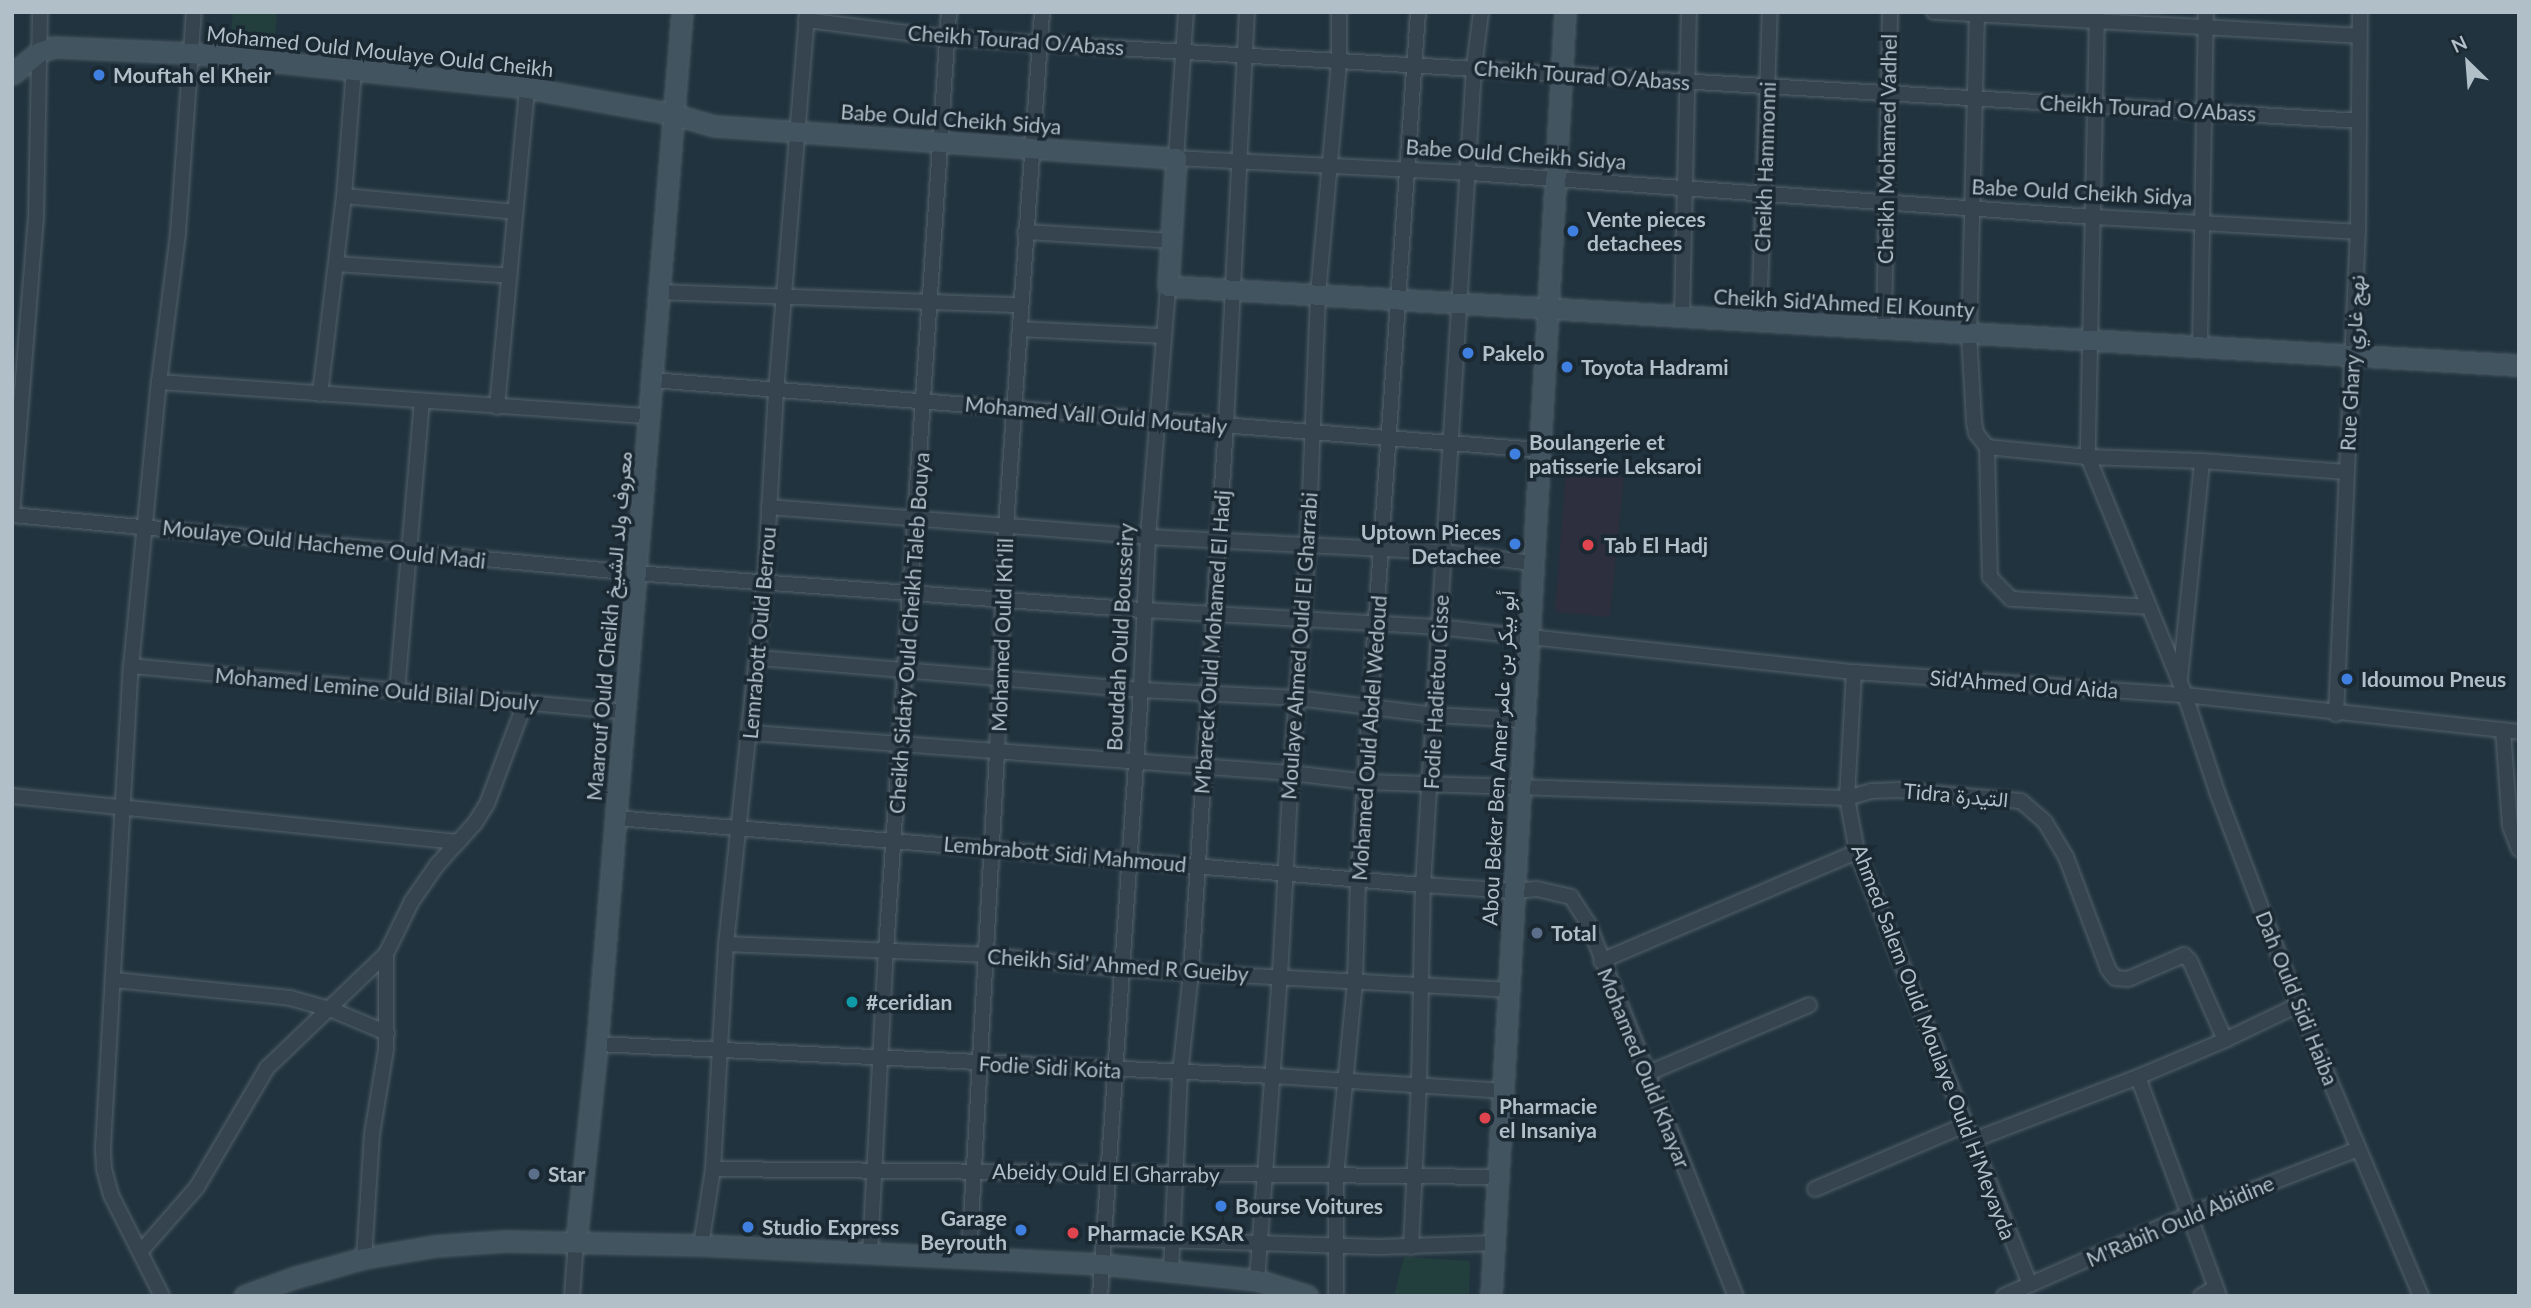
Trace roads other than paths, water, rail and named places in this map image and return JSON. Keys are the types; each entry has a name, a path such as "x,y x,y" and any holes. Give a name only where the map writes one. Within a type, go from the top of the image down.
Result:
{"street":[{"path":"12,515 15,450 36,219 40,12"},
{"path":"162,1296 111,1195 104,1169 131,666 147,527 159,382 178,233 194,12"},
{"name":"Maarouf Ould Cheikh معروف ولد الشيخ","path":"576,1242 597,1044 682,12"},
{"name":"Cheikh Sidaty Ould Cheikh Taleb Bouya","path":"870,1253 886,950 949,12"},
{"name":"Mohamed Ould Kh'lil","path":"970,1258 972,1172 992,848 1006,526 1041,12"},
{"name":"Bouddah Ould Bousseiry","path":"1100,1296 1142,690 1147,537 1168,286 1186,12"},
{"name":"M'bareck Ould Mohamed El Hadj","path":"1171,1271 1173,1174 1191,973 1210,695 1247,12"},
{"name":"Moulaye Ahmed Ould El Gharrabi","path":"1257,1280 1267,1175 1291,773 1308,545 1318,294 1339,61 1339,12"},
{"name":"Mohamed Ould Abdel Wedoud","path":"1336,1296 1336,1176 1355,981 1358,878 1372,707 1418,12"},
{"name":"Fodie Hadietou Cisse","path":"1410,1247 1419,1086 1423,885 1470,173 1474,67 1481,12"},
{"name":"Abou Beker Ben Amer أبو بيكر بن عامر","path":"1491,1296 1496,1243 1518,789 1565,12"},
{"path":"1682,317 1689,12"},
{"name":"Cheikh Hammonni","path":"1759,321 1770,12"},
{"name":"Cheikh Mohamed Vadhel","path":"1884,328 1890,12"},
{"path":"1934,12 2206,20 2360,36"},
{"name":"Rue Ghary نهج غاري","path":"2336,714 2358,232 2360,12"},
{"path":"1977,13 1969,334 1974,422 1976,433 1987,447 1990,577 2011,599 2149,607"},
{"name":"Cheikh Tourad O/Abass","path":"807,16 947,38 1183,52 1246,53 1768,88 2359,121"},
{"name":"Lemrabott Ould Berrou","path":"701,1245 713,1169 726,944 759,658 776,392 807,16"},
{"path":"2088,457 2096,17"},
{"path":"2200,347 2206,20"},
{"name":"Mohamed Ould Moulaye Ould Cheikh","path":"39,52 54,47 191,53 527,88 673,114"},
{"path":"12,74 39,52"},
{"path":"320,394 344,196 354,70"},
{"path":"497,407 527,88"},
{"name":"Babe Ould Cheikh Sidya","path":"673,114 714,126 941,144 1470,173 2093,217 2358,232"},
{"path":"344,196 515,212"},
{"path":"1025,232 1171,241"},
{"path":"336,264 510,275"},
{"name":"Cheikh Sid'Ahmed El Kounty","path":"1168,286 2519,365"},
{"path":"659,292 1020,305"},
{"path":"1020,329 1164,336"},
{"name":"Mohamed Vall Ould Moutaly","path":"652,380 776,392 1016,407 1539,450"},
{"path":"159,382 649,416"},
{"path":"397,692 422,402"},
{"path":"1987,447 2088,457 2202,460 2346,472"},
{"name":"Dah Ould Sidi Haiba","path":"2088,457 2182,689 2217,792 2298,1005 2421,1296"},
{"path":"2182,689 2202,460"},
{"path":"769,506 1147,537 1444,552 1532,563"},
{"name":"Moulaye Ould Hacheme Ould Madi","path":"12,515 635,573 1143,610"},
{"name":"Sid'Ahmed Oud Aida","path":"1143,610 1438,627 1854,672 2182,689 2336,714 2519,732"},
{"path":"759,658 1142,690 1297,698 1435,715 1522,720"},
{"name":"Mohamed Lemine Ould Bilal Djouly","path":"131,666 624,712"},
{"name":"Ahmed Salem Ould Moulaye Ould H'Meyayda","path":"1854,672 1847,798 1857,852 2030,1284"},
{"path":"141,1251 197,1187 267,1068 386,954 412,901 437,865 475,824 487,804 525,703"},
{"path":"2503,730 2510,826 2519,849"},
{"name":"Tidra التيدرة","path":"752,733 1203,769 1291,773 1366,782 1847,798 1871,792 1899,790 2021,801 2045,822 2066,857 2108,969 2115,978 2128,979 2184,956 2190,961 2225,1041"},
{"path":"12,796 458,842"},
{"name":"Lembrabott Sidi Mahmoud","path":"616,818 1514,891"},
{"path":"1601,961 1857,852"},
{"name":"Mohamed Ould Khayar","path":"1514,891 1536,889 1572,897 1588,923 1736,1296"},
{"name":"Cheikh Sid' Ahmed R Gueiby","path":"726,944 985,955 1123,969 1509,990"},
{"path":"364,1258 371,1146 387,1033 386,954"},
{"path":"114,980 290,998 330,1009 387,1033"},
{"path":"1646,1074 1810,1005"},
{"path":"1971,1141 2225,1041 2298,1005"},
{"name":"Fodie Sidi Koita","path":"597,1044 718,1052 880,1056 1180,1074 1273,1076 1346,1083 1503,1091"},
{"path":"2138,1077 2217,1292 2201,1296"},
{"path":"1815,1189 1965,1125"},
{"name":"M'Rabih Ould Abidine","path":"2004,1296 2188,1215 2358,1150"},
{"name":"Abeidy Ould El Gharraby","path":"713,1169 1499,1177"},
{"path":"1104,1238 1410,1247 1496,1243"},
{"path":"244,1296 364,1258 470,1242 701,1245 1102,1264 1257,1280 1308,1296"},
{"path":"572,1296 576,1242"}],"place":[{"name":"Mouftah el Kheir","path":"99,75"},
{"name":"Vente pieces detachees","path":"1573,231"},
{"name":"Pakelo","path":"1468,353"},
{"name":"Toyota Hadrami","path":"1567,367"},
{"name":"Boulangerie et patisserie Leksaroi","path":"1515,454"},
{"name":"Uptown Pieces Detachee","path":"1515,544"},
{"name":"Tab El Hadj","path":"1588,545"},
{"name":"Idoumou Pneus","path":"2347,679"},
{"name":"Total","path":"1537,933"},
{"name":"#ceridian","path":"852,1002"},
{"name":"Pharmacie el Insaniya","path":"1485,1118"},
{"name":"Star","path":"534,1174"},
{"name":"Bourse Voitures","path":"1221,1206"},
{"name":"Studio Express","path":"748,1227"},
{"name":"Garage Beyrouth","path":"1021,1230"},
{"name":"Pharmacie KSAR","path":"1073,1233"}]}
